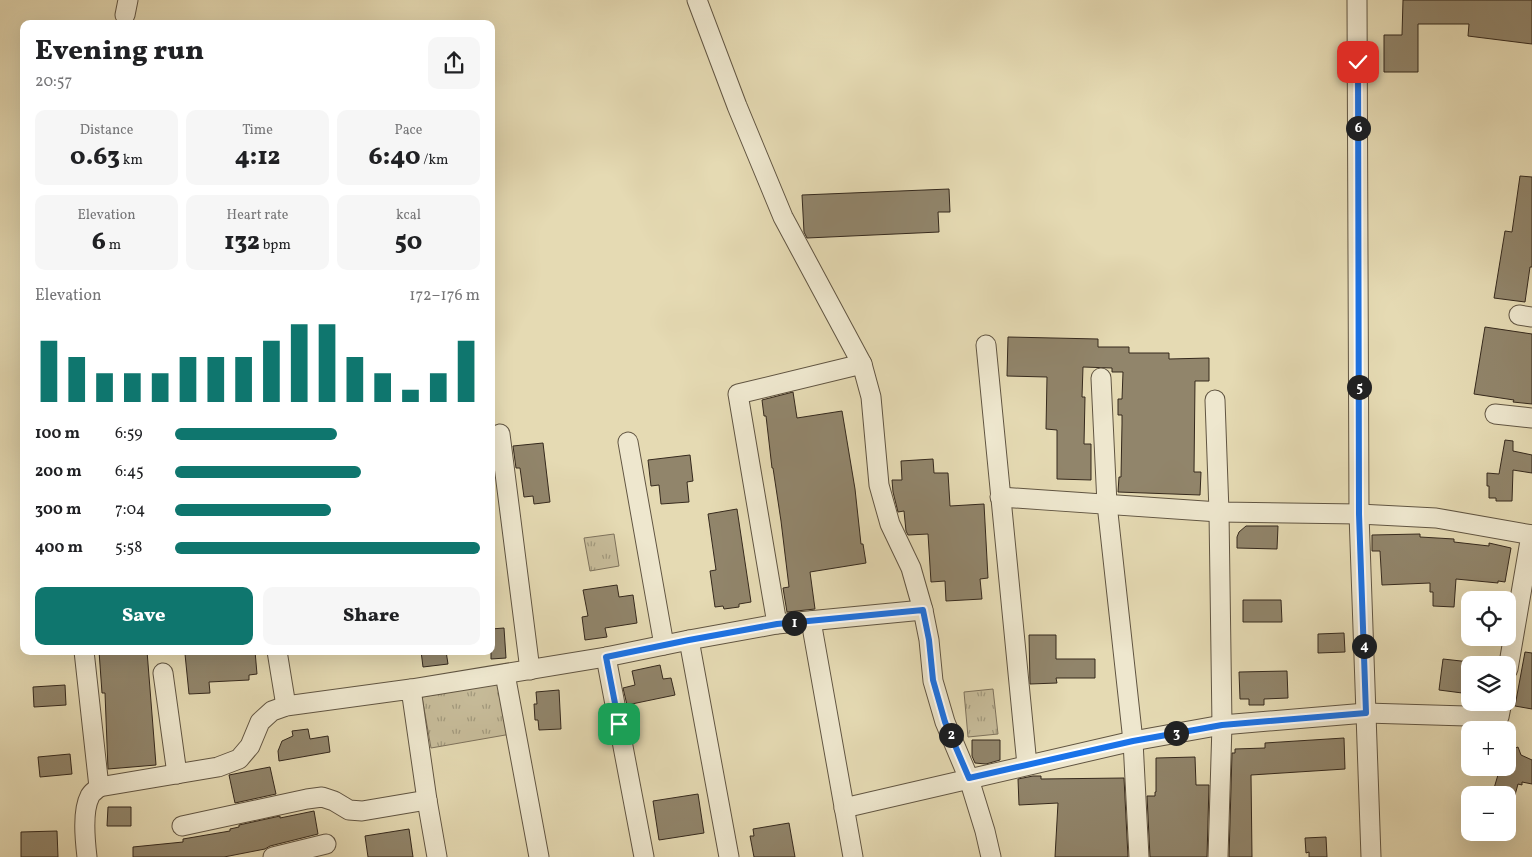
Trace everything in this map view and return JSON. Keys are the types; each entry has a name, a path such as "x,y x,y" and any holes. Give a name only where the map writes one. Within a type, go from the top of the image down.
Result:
{"street":[{"path":"697,0 737,106 784,217 862,364 871,397 879,485 890,524 911,568 929,640 933,680 945,722 969,778 991,857"},
{"path":"1357,0 1359,514 1371,857"},
{"path":"986,345 1027,765"},
{"path":"777,624 738,394 862,364"},
{"path":"1101,378 1107,504 1133,741 1139,857"},
{"path":"1215,400 1219,512 1222,725 1218,857"},
{"path":"1495,414 1532,418"},
{"path":"500,434 530,670"},
{"path":"628,442 664,645"},
{"path":"1000,497 1219,512 1359,514 1436,518 1531,535 1510,656"},
{"path":"86,857 85,814 90,795 99,788 218,767 239,759 250,746 260,722 272,711 286,706 530,670 777,624 923,610"},
{"path":"811,621 853,857"},
{"path":"689,640 729,857"},
{"path":"84,655 99,788"},
{"path":"278,655 286,706"},
{"path":"606,657 644,857"},
{"path":"163,673 177,774"},
{"path":"505,674 539,857"},
{"path":"411,689 427,800 438,857"},
{"path":"844,808 1133,741 1222,725 1366,713 1499,717 1500,711"},
{"path":"182,826 307,799 322,798 334,801 349,810 362,811 427,800"},
{"path":"273,857 326,844"}],"green space":[{"path":"614,534 619,566 590,571 584,538"},
{"path":"501,683 511,734 431,748 422,697"},
{"path":"993,689 998,734 968,737 964,692"}],"building":[{"path":"1403,0 1532,0 1532,44 1468,36 1469,24 1418,24 1418,72 1384,72 1384,35 1402,35"},
{"path":"1520,176 1532,177 1532,267 1530,267 1525,302 1494,298 1505,231 1512,232"},
{"path":"949,189 950,212 938,212 939,232 807,238 804,232 802,195"},
{"path":"1485,327 1532,334 1532,404 1474,394"},
{"path":"1008,337 1098,339 1098,347 1129,347 1129,353 1169,353 1169,359 1209,358 1209,381 1195,381 1194,472 1201,472 1200,495 1118,492 1119,477 1121,477 1122,415 1118,415 1118,399 1122,399 1123,372 1112,372 1112,368 1083,367 1082,397 1085,397 1084,444 1091,444 1091,480 1057,479 1057,430 1046,429 1047,377 1007,376"},
{"path":"793,392 797,418 842,411 855,489 861,544 863,544 866,563 810,572 815,609 787,612 783,588 789,587 766,416 764,416 762,400"},
{"path":"1505,440 1513,441 1513,451 1532,455 1532,473 1513,470 1512,501 1496,501 1496,498 1489,498 1487,473 1499,474"},
{"path":"543,443 550,502 534,504 533,496 524,497 520,468 516,468 513,446"},
{"path":"690,455 693,481 687,482 689,502 661,504 659,485 651,486 648,460"},
{"path":"933,459 934,473 948,473 950,506 984,504 988,578 980,579 982,599 946,601 945,581 931,582 928,534 908,535 904,511 898,512 892,480 902,480 901,461"},
{"path":"737,509 751,602 739,604 739,607 724,609 723,606 715,607 710,571 716,570 708,514"},
{"path":"1246,526 1278,526 1277,549 1237,548 1239,532"},
{"path":"1420,534 1420,537 1454,539 1454,542 1489,546 1489,543 1511,548 1505,582 1456,579 1454,607 1433,606 1433,592 1430,592 1430,583 1382,585 1380,551 1372,551 1372,535"},
{"path":"617,585 619,597 633,595 637,623 605,628 607,637 585,640 582,617 588,616 583,590"},
{"path":"1243,600 1281,600 1282,622 1243,622"},
{"path":"504,628 506,658 491,659 491,655 495,655 495,629"},
{"path":"1344,633 1345,652 1318,653 1318,634"},
{"path":"1029,635 1056,635 1056,659 1095,659 1095,678 1056,678 1057,683 1030,684"},
{"path":"1525,652 1532,653 1532,709 1516,706"},
{"path":"99,655 147,655 156,765 108,769 105,693 102,693"},
{"path":"185,655 255,655 257,674 249,675 249,680 209,682 210,693 189,694"},
{"path":"422,655 447,655 448,664 423,667"},
{"path":"1443,659 1461,661 1461,693 1439,690"},
{"path":"660,665 663,679 671,678 675,695 627,705 623,688 635,685 632,671"},
{"path":"1287,671 1288,698 1264,699 1264,705 1249,705 1249,699 1240,699 1239,672"},
{"path":"65,685 66,705 34,707 33,687"},
{"path":"559,690 561,729 539,730 538,720 535,720 534,704 537,704 536,692"},
{"path":"308,729 310,739 328,736 330,752 279,761 278,751 282,741 293,736 292,731"},
{"path":"1344,738 1345,769 1251,775 1252,857 1229,857 1232,753 1235,753 1235,749 1265,748 1265,743"},
{"path":"972,740 1000,740 1000,760 986,764 975,763 972,756"},
{"path":"1518,747 1521,755 1532,760 1532,784 1522,782 1522,785 1518,784 1516,791 1516,786 1495,786 1498,776 1516,776 1516,748"},
{"path":"70,754 72,774 40,777 38,757"},
{"path":"1195,757 1196,785 1209,785 1207,857 1150,857 1147,796 1155,796 1156,792 1156,758"},
{"path":"270,767 276,794 235,803 229,775"},
{"path":"1041,776 1041,779 1124,778 1128,857 1055,857 1058,803 1019,805 1018,779"},
{"path":"698,794 704,833 659,840 653,801"},
{"path":"108,807 131,807 131,826 107,826"},
{"path":"314,811 318,834 270,846 265,849 224,857 133,857 133,847 183,842 183,839 230,831 230,829 239,827 239,825"},
{"path":"789,823 795,857 754,857 750,836 754,836 753,829"},
{"path":"409,829 413,857 368,857 365,836"},
{"path":"57,831 58,857 21,857 21,832"},
{"path":"1326,837 1327,857 1309,857 1309,852 1306,853 1305,838"}],"route":[{"path":"619,724 606,657 777,624 923,610 929,640 933,680 945,722 969,778 1133,741 1222,725 1366,713 1359,514 1358,62"}]}
